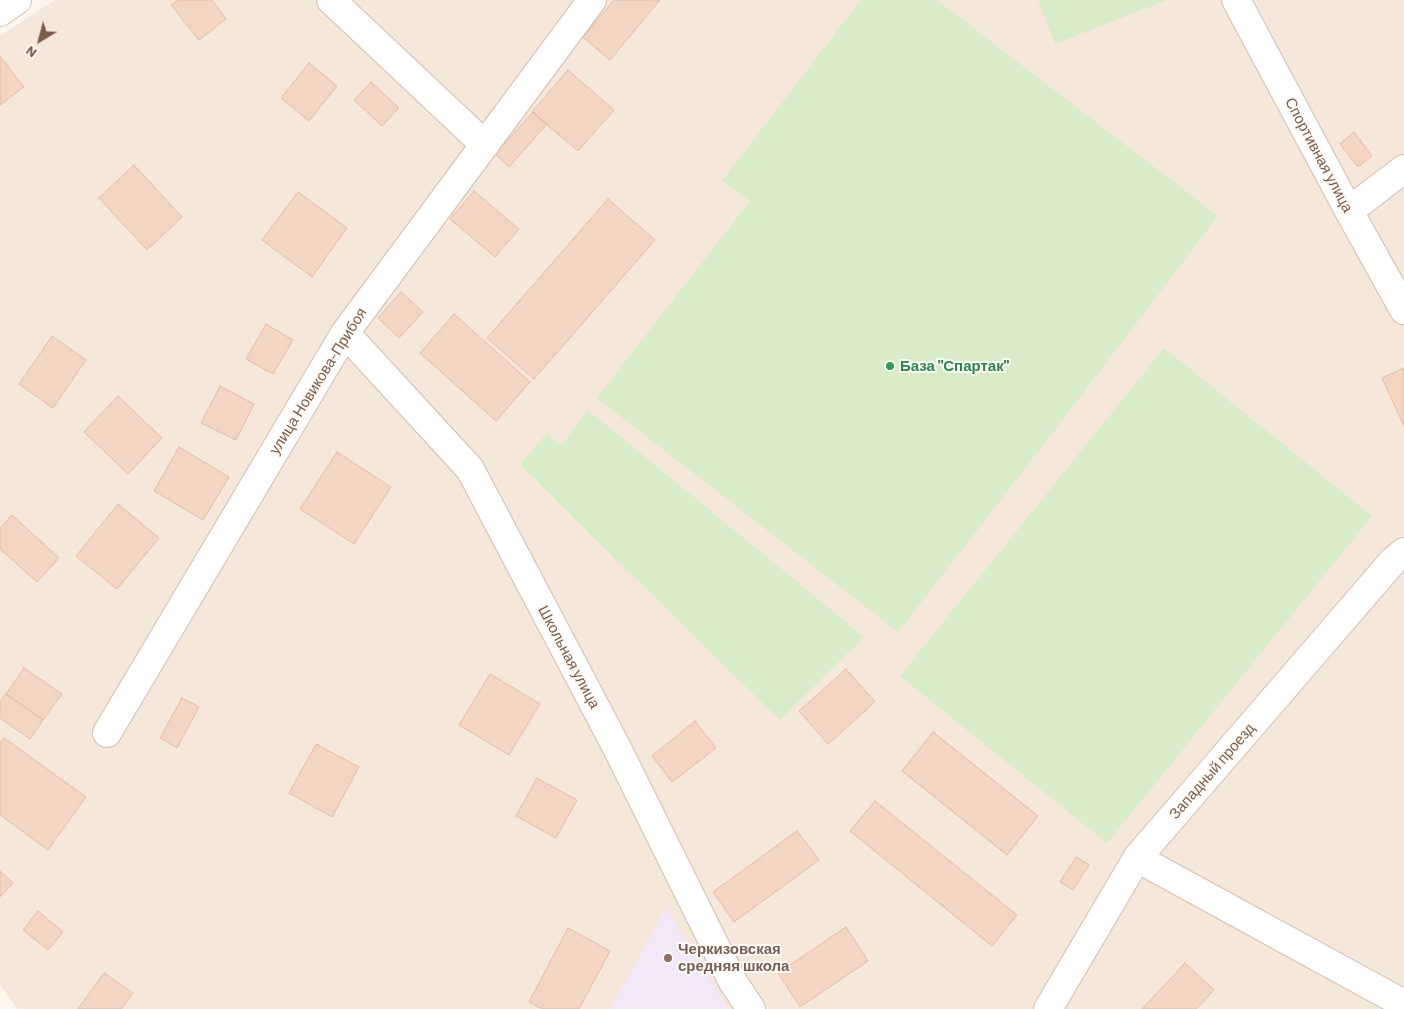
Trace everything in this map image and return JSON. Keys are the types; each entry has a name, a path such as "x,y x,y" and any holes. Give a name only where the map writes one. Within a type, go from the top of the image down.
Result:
{"street":[{"path":"0,12 17,0"},
{"path":"331,0 485,145"},
{"name":"улица Новикова-Прибоя","path":"107,733 345,333 592,0"},
{"name":"Спортивная улица","path":"1236,0 1349,212 1404,310"},
{"path":"1349,212 1404,169"},
{"name":"Школьная улица","path":"345,333 470,469 617,748 733,982 751,1009"},
{"name":"Западный проезд","path":"1048,1009 1137,858 1393,561 1404,552"},
{"path":"1137,858 1404,1004"}],"shaded area":[{"path":"55,0 1404,0 1404,1009 17,1009 0,984 0,36"},
{"name":"Черкизовская средняя школа","path":"666,908 728,1009 610,1009"}],"green space":[{"path":"861,0 937,0 1218,216 898,632 597,398 750,201 722,181"},
{"path":"1038,0 1167,0 1055,44"},
{"path":"1164,348 1372,516 1107,843 900,676"},
{"path":"588,410 864,637 780,720 520,465 547,433 561,446"}],"building":[{"path":"178,0 212,0 226,19 199,40 171,5"},
{"path":"614,0 660,0 610,60 583,37"},
{"path":"0,56 24,87 0,105"},
{"path":"309,63 337,86 309,121 281,98"},
{"path":"568,70 614,110 578,151 532,112"},
{"path":"371,82 399,108 382,126 354,100"},
{"path":"533,112 547,124 509,167 495,154"},
{"path":"1354,132 1372,156 1358,167 1340,144"},
{"path":"134,165 182,217 147,250 99,198"},
{"path":"474,191 519,229 495,257 450,219"},
{"path":"298,192 347,228 312,277 262,240"},
{"path":"608,199 655,240 534,379 487,338"},
{"path":"401,292 423,312 399,338 378,318"},
{"path":"454,314 530,382 496,421 420,353"},
{"path":"266,324 293,340 273,374 246,359"},
{"path":"52,336 86,360 53,408 19,384"},
{"path":"1404,368 1404,426 1382,378"},
{"path":"220,386 254,404 236,440 201,423"},
{"path":"118,396 162,438 128,474 84,432"},
{"path":"179,447 229,477 203,520 154,491"},
{"path":"337,452 391,487 354,544 300,509"},
{"path":"118,504 159,538 117,589 76,556"},
{"path":"12,515 59,558 37,582 0,549 0,528"},
{"path":"24,668 62,694 43,720 6,694"},
{"path":"846,669 875,702 828,744 799,711"},
{"path":"490,674 540,704 509,755 459,725"},
{"path":"6,694 43,720 30,739 0,718 0,702"},
{"path":"182,698 199,707 177,748 160,738"},
{"path":"695,721 716,748 672,782 652,756"},
{"path":"933,732 1038,816 1007,855 902,771"},
{"path":"4,738 86,797 48,850 0,815 0,743"},
{"path":"316,744 359,767 332,817 289,793"},
{"path":"537,778 577,800 556,838 516,816"},
{"path":"875,801 1017,915 992,946 850,831"},
{"path":"797,831 819,860 734,922 713,892"},
{"path":"1076,857 1089,865 1073,890 1060,882"},
{"path":"0,871 13,883 0,897"},
{"path":"38,911 63,932 48,950 23,930"},
{"path":"846,927 868,961 800,1007 778,973"},
{"path":"568,928 610,951 579,1009 542,1009 529,1002"},
{"path":"1185,963 1214,990 1196,1009 1142,1009"},
{"path":"104,973 133,993 121,1009 78,1009"}],"place":[{"name":"База \"Спартак\"","path":"890,366"},
{"name":"Черкизовская средняя школа","path":"668,958"}]}
